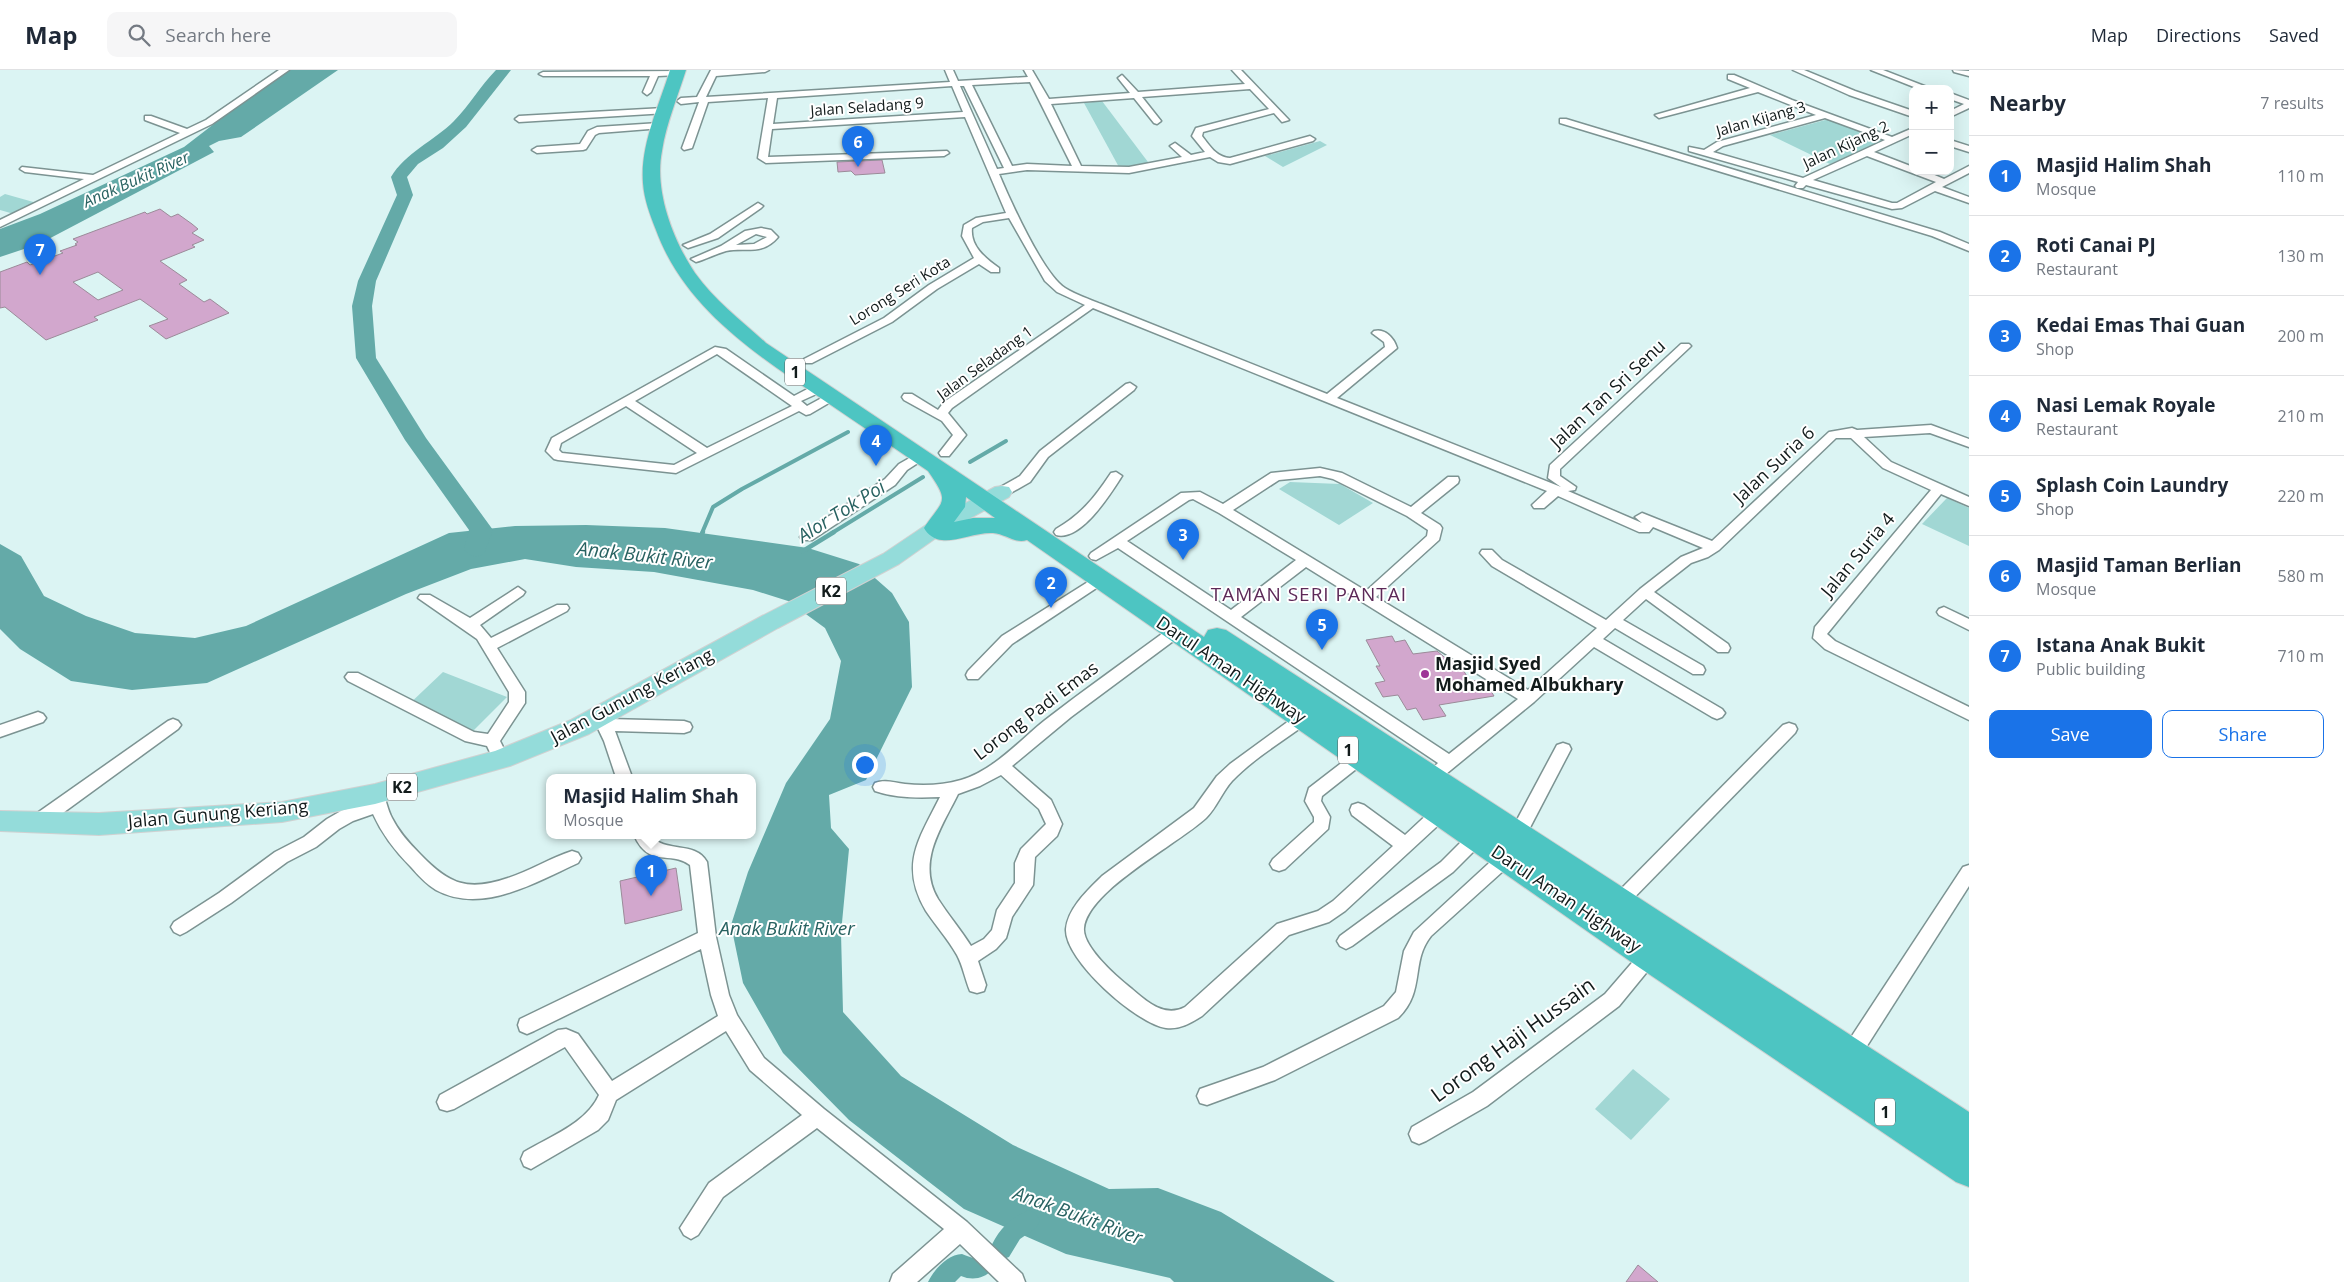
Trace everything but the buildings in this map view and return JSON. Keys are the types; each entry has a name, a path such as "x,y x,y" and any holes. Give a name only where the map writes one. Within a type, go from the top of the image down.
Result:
{"highway":[{"path":"670,151 681,101 694,70"},
{"name":"Darul Aman Highway","path":"678,72 661,118 653,151 652,183 658,213 666,236 684,270 697,289 752,341 826,393 999,500 1059,541 1097,568 1175,632 1476,838 1511,847 1619,902 1969,1133"},
{"name":"Darul Aman Highway","path":"671,196 675,211 692,252 715,285 776,340 808,361 934,459"},
{"path":"934,459 954,490 955,499 953,507 940,531"},
{"path":"940,531 982,524 998,525 1059,541"},
{"name":"Darul Aman Highway","path":"1097,568 1439,771 1511,847 1649,956 1969,1169"}],"main road":[{"name":"Jalan Gunung Keriang","path":"0,821 99,824 227,817 376,800 496,750 553,740 603,721 770,622 999,500"}],"street":[{"path":"0,224 209,122 286,70"},
{"path":"687,148 702,100 715,72 765,70"},
{"path":"949,70 1012,215 1049,280 1056,287 1106,309 1556,490 1644,529 1651,521 1708,551"},
{"path":"1236,70 1285,120"},
{"path":"1797,70 1840,88 1909,113"},
{"path":"1875,70 1916,85"},
{"path":"1956,70 1969,74"},
{"path":"647,92 651,72"},
{"path":"543,74 678,72"},
{"path":"681,101 956,84 1030,74 1046,102 1078,169"},
{"path":"1731,77 1789,102 1892,140"},
{"path":"1122,78 1157,121"},
{"path":"968,83 1009,168"},
{"path":"1046,102 1251,86"},
{"path":"1659,115 1758,89"},
{"path":"773,96 763,158 770,162 944,153"},
{"path":"1954,97 1968,102"},
{"path":"1954,111 1968,102"},
{"path":"1276,110 1200,130 1197,136 1211,154 1221,160 1230,161 1310,139"},
{"name":"Jalan Seladang 9","path":"768,127 967,114"},
{"name":"Jalan Kijang 3","path":"1705,153 1720,144 1826,115"},
{"path":"148,118 187,132"},
{"path":"519,119 661,118"},
{"path":"537,150 583,147 591,133 597,130 661,118"},
{"path":"1586,119 1892,206 1899,206 1969,169"},
{"path":"1564,121 1936,234 1969,248"},
{"name":"Jalan Kijang 2","path":"1795,191 1804,182 1909,133"},
{"path":"1954,144 1969,150"},
{"path":"1175,146 1190,159"},
{"path":"1865,152 1909,169"},
{"path":"993,172 1009,168 1129,170 1211,154"},
{"path":"26,168 95,178"},
{"path":"1925,175 1944,182"},
{"path":"1934,187 1969,200"},
{"path":"692,252 758,206"},
{"path":"995,270 980,259 967,235 968,225 983,220 1012,215"},
{"path":"692,252 726,248"},
{"name":"Lorong Seri Kota","path":"808,361 888,320 933,287 980,259"},
{"name":"Jalan Seladang 1","path":"934,459 960,436 944,418 942,413 948,405 1089,307"},
{"path":"1328,398 1391,348 1388,341 1378,333"},
{"name":"Jalan Tan Sri Senu","path":"1651,521 1562,484 1552,476 1554,468 1685,346"},
{"path":"800,406 718,350 711,352 626,400 556,442 552,451 558,456 676,470 826,393"},
{"path":"999,500 1025,479 1044,454 1130,387"},
{"path":"908,397 944,418"},
{"path":"626,400 705,454"},
{"name":"Jalan Suria 6","path":"1439,771 1529,698 1644,592 1686,560 1708,551 1828,438 1833,435 1852,432 1931,429 1969,444"},
{"path":"1852,432 1887,465 1969,502"},
{"path":"807,537 890,482 903,467 934,459"},
{"path":"1224,510 1276,476 1320,472 1337,476 1412,513 1435,528 1434,536 1367,598"},
{"path":"1059,541 1090,513 1116,476"},
{"path":"1412,513 1453,480"},
{"name":"Jalan Suria 4","path":"1938,489 1820,631 1821,639 1969,714"},
{"path":"1539,505 1556,490"},
{"path":"973,675 1007,640 1097,568 1119,542 1186,496 1195,495 1224,510 1529,698"},
{"path":"1119,542 1231,617 1439,771"},
{"path":"1487,553 1497,563 1698,670"},
{"path":"1231,617 1304,561"},
{"path":"470,625 518,592"},
{"path":"1644,592 1723,648"},
{"path":"353,677 496,750 518,697 514,687 482,635 470,625 425,598"},
{"path":"488,646 562,608"},
{"path":"1944,612 1969,624"},
{"name":"Lorong Padi Emas","path":"880,787 897,790 952,788 974,782 1001,766 1050,725 1175,632"},
{"path":"1593,640 1718,713"},
{"path":"0,731 38,718"},
{"path":"1302,719 1226,776 1202,812 1135,861 1093,896 1082,910 1076,922 1075,932 1077,942 1087,958 1121,992 1152,1015 1173,1020 1184,1018 1283,929 1331,913 1440,813"},
{"path":"623,774 603,721 684,727"},
{"path":"38,821 173,724"},
{"path":"1619,902 1789,729"},
{"path":"1207,1096 1268,1074 1391,1012 1400,1004 1406,994 1410,980 1411,958 1415,943 1425,930 1511,847 1563,749"},
{"path":"1279,864 1322,824 1322,817 1312,801 1315,793 1359,758"},
{"path":"968,958 990,944 1000,933 1003,915 1024,885 1024,863 1027,854 1033,846 1051,831 1054,824 1045,805 1001,766"},
{"path":"952,788 921,856 919,872 923,889 932,905 968,958 977,985"},
{"path":"180,927 225,898 281,857 310,842 347,816 376,800 399,844 432,877 444,886 463,892 478,893 504,886 572,858"},
{"path":"1358,810 1405,845"},
{"path":"1346,941 1447,867 1476,838"},
{"path":"644,839 646,843 658,851 687,855 693,857 698,862 707,938 720,995 729,1020 757,1064 818,1116 960,1229 1014,1282"},
{"path":"1851,1054 1969,872"},
{"path":"527,1025 707,938"},
{"name":"Lorong Haji Hussain","path":"1419,1134 1480,1099 1544,1053 1612,1000 1649,956"},
{"path":"531,1160 591,1123 600,1113 609,1094 729,1020"},
{"path":"447,1102 558,1039 566,1038 571,1040 609,1094"},
{"path":"691,1228 716,1190 818,1116"},
{"path":"901,1282 960,1229"}],"shaded area":[{"path":"1102,101 1151,166 1120,169 1084,103"},
{"path":"1829,119 1886,141 1830,164 1770,135"},
{"path":"1320,141 1327,145 1283,167 1265,156"},
{"path":"5,194 44,205 21,216 0,210 0,197"},
{"path":"1290,482 1340,484 1373,503 1339,525 1279,489"},
{"path":"1947,498 1969,508 1969,546 1922,524"},
{"path":"443,672 507,697 470,734 405,708"},
{"path":"1633,1069 1670,1099 1631,1140 1595,1109"}],"water":[{"name":"Anak Bukit River","path":"290,70 338,70 241,137 219,141 209,146 214,152 39,244 0,257 0,229 40,214 184,147 262,87"},
{"name":"Anak Bukit River","path":"586,525 665,528 808,548 859,564 892,593 909,622 912,687 866,780 829,795 831,828 849,849 841,933 843,1012 901,1076 1013,1145 1109,1189 1158,1188 1221,1212 1335,1282 1174,1282 1170,1278 1066,1254 964,1209 849,1120 783,1053 743,983 731,925 748,872 786,783 830,719 841,661 825,628 788,601 753,590 654,572 576,567 525,559 471,569 406,594 207,683 132,690 71,681 20,649 0,629 0,544 21,556 44,596 86,616 135,633 195,638 246,626 449,533 515,526"}],"waterway":[{"path":"476,549 481,530 416,440 366,358 362,306 367,281 405,195 399,177 407,165 437,145 456,128 472,110 491,83 504,70"},
{"path":"702,533 713,507 742,489 848,432"},
{"name":"Alor Tok Poi","path":"970,462 1006,441"},
{"name":"Alor Tok Poi","path":"832,533 923,477"},
{"path":"701,536 703,532"},
{"name":"Alor Tok Poi","path":"803,551 834,532"},
{"path":"1001,1249 1013,1232 1029,1221"},
{"path":"939,1282 954,1268 961,1265 973,1268 985,1263"}],"place":[{"name":"Masjid Taman Berlian","path":"858,167"},
{"name":"Istana Anak Bukit","path":"40,275"},
{"name":"Nasi Lemak Royale","path":"876,466"},
{"name":"Kedai Emas Thai Guan","path":"1183,560"},
{"name":"Roti Canai PJ","path":"1051,608"},
{"name":"Splash Coin Laundry","path":"1322,650"},
{"name":"Masjid Syed Mohamed Albukhary","path":"1425,674"},
{"name":"Masjid Halim Shah","path":"651,896"}],"district":[{"name":"TAMAN SERI PANTAI","path":"1309,594"}]}
